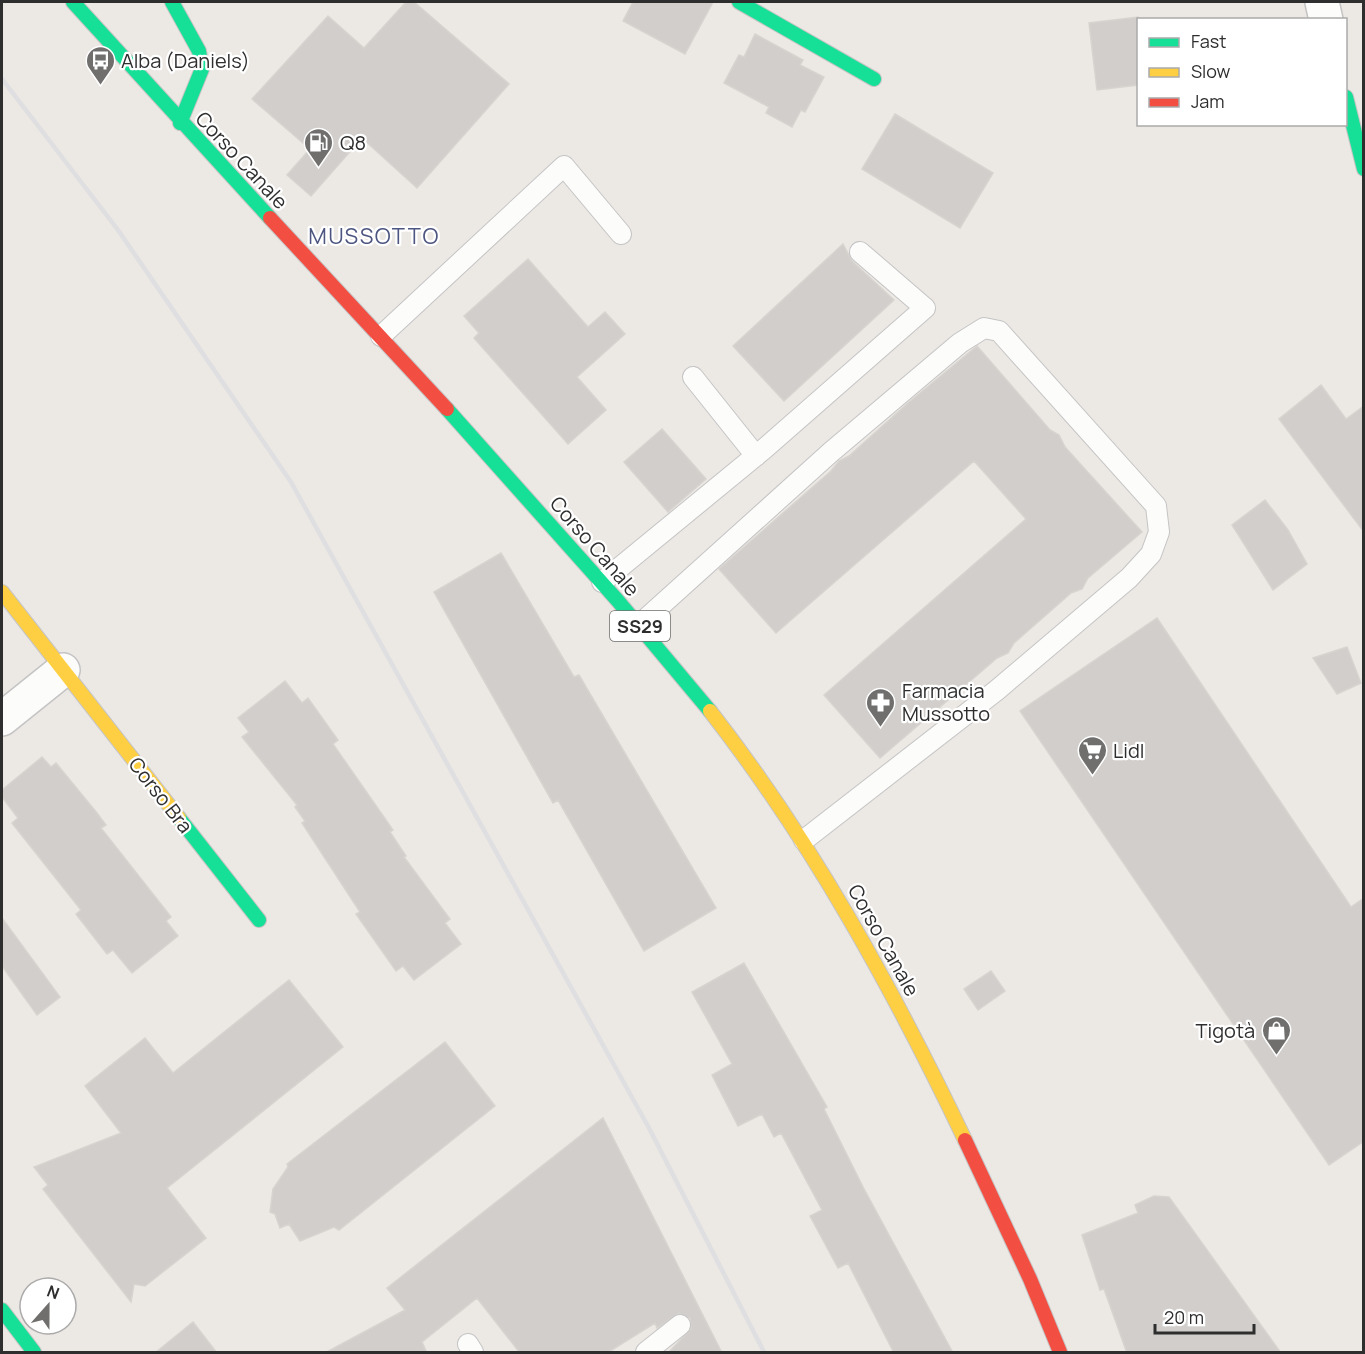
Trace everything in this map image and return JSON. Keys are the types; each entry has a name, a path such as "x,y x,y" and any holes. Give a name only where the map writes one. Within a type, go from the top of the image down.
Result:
{"main road":[{"name":"Corso Canale","path":"73,2 180,123 381,336 602,582 724,728 804,840 856,926 950,1106 1041,1301 1060,1353"},
{"path":"172,2 199,51 202,69 180,123"},
{"path":"739,2 874,79"},
{"path":"1347,101 1364,169"},
{"name":"Corso Bra","path":"2,592 259,920"},
{"path":"2,1310 34,1353"}],"street":[{"path":"1322,2 1326,18"},
{"path":"2,719 63,670"}],"lane":[{"path":"381,336 564,166 621,234"},
{"path":"602,582 756,456 925,308 860,252"},
{"path":"639,625 831,452 960,344 984,328 999,331 1156,506 1159,532 1151,554 1129,578 998,690 804,840"},
{"path":"693,377 756,456"},
{"path":"646,1353 680,1325"}],"building":[{"path":"406,2 414,2 509,84 417,188 362,138 311,196 287,175 310,149 252,99 328,16 364,48"},
{"path":"633,2 713,2 685,54 623,21"},
{"path":"1138,17 1137,85 1097,90 1089,23"},
{"path":"755,34 803,60 800,65 824,77 805,112 801,110 792,127 766,113 769,107 724,83 739,55 744,57"},
{"path":"895,114 993,173 960,228 862,169"},
{"path":"843,244 852,261 894,300 784,401 733,346"},
{"path":"528,259 588,327 605,312 625,334 577,377 606,410 568,444 474,338 479,333 464,316"},
{"path":"977,346 1050,430 1059,435 1065,447 1142,532 1088,578 1082,589 1071,593 1014,643 1008,653 997,658 940,707 934,717 922,722 880,758 824,695 1026,519 974,461 776,633 719,569 831,471 839,461 849,456"},
{"path":"1321,385 1346,419 1364,406 1364,532 1279,419"},
{"path":"662,429 706,479 668,512 624,462"},
{"path":"1265,500 1288,530 1307,564 1273,590 1232,525"},
{"path":"501,553 574,677 579,675 716,908 644,951 558,800 553,803 434,592"},
{"path":"1157,618 1351,907 1364,898 1364,1141 1329,1165 1020,711"},
{"path":"1347,647 1361,683 1337,694 1313,658"},
{"path":"285,681 302,703 308,698 338,740 333,744 393,830 390,832 406,856 404,857 450,919 445,923 461,944 414,980 403,966 396,971 356,914 360,912 302,823 305,821 295,807 297,805 242,737 249,732 238,718"},
{"path":"42,757 51,767 56,763 97,813 106,825 101,828 171,917 166,921 178,936 132,973 113,950 107,954 76,914 81,910 12,823 18,818 2,797 2,790"},
{"path":"2,918 60,997 37,1015 2,966"},
{"path":"744,963 827,1107 824,1109 863,1187 953,1353 894,1353 848,1263 838,1268 810,1216 822,1210 781,1133 774,1137 762,1114 738,1126 712,1075 732,1064 692,992"},
{"path":"991,971 1005,991 978,1010 964,989"},
{"path":"289,980 343,1047 167,1188 206,1238 145,1286 134,1284 131,1302 43,1189 48,1185 34,1167 121,1133 85,1086 145,1038 173,1073"},
{"path":"445,1042 495,1106 339,1230 334,1227 300,1241 289,1224 280,1228 275,1214 270,1212 273,1189 288,1167 287,1164"},
{"path":"603,1118 722,1353 668,1353 691,1329 690,1318 679,1313 657,1328 655,1323 607,1353 520,1353 477,1298 422,1342 427,1353 325,1353 405,1310 387,1288"},
{"path":"1154,1196 1169,1197 1281,1353 1127,1353 1104,1289 1100,1290 1082,1235 1138,1213 1135,1205"},
{"path":"193,1322 217,1353 155,1353"}],"railway":[{"path":"2,79 118,230 291,482 649,1128 764,1352"}],"traffic: fast":[{"path":"73,2 270,218"},
{"path":"172,2 199,51 202,69 180,123"},
{"path":"739,2 874,79"},
{"path":"1347,101 1364,169"},
{"path":"447,409 618,601 710,711"},
{"path":"179,818 259,920"},
{"path":"2,1310 34,1352"}],"traffic: slow":[{"path":"2,592 179,818"},
{"path":"710,711 783,812 849,918 909,1028 965,1140"}],"traffic: jam":[{"path":"270,218 447,409"},
{"path":"965,1140 1030,1279 1060,1352"}],"place":[{"name":"Alba (Daniels)","path":"100,86"},
{"name":"Q8","path":"319,168"},
{"name":"Farmacia Mussotto","path":"881,728"},
{"name":"Lidl","path":"1092,776"},
{"name":"Tigotà","path":"1276,1056"}],"district":[{"name":"MUSSOTTO","path":"374,236"}]}
